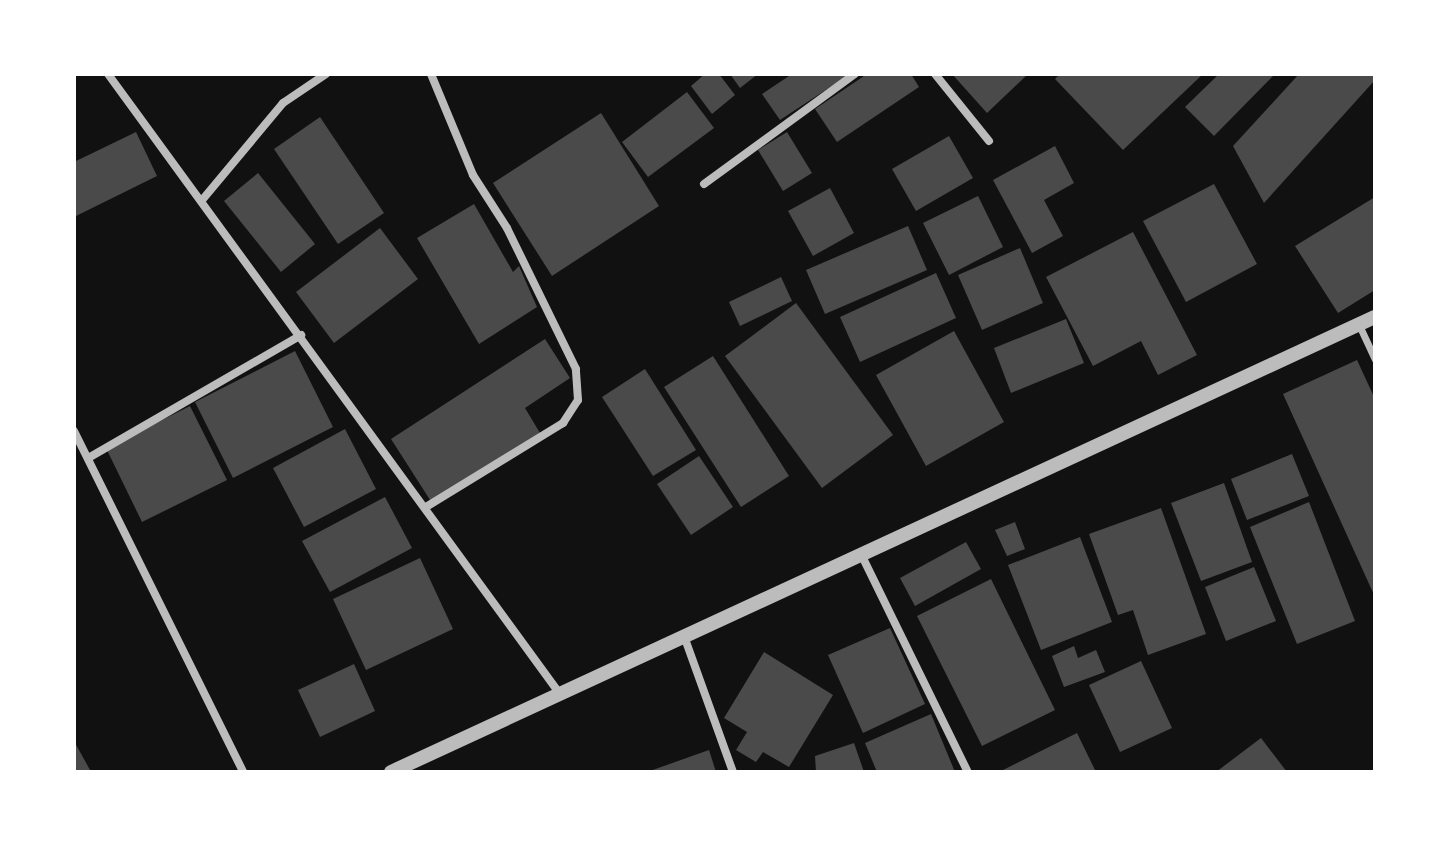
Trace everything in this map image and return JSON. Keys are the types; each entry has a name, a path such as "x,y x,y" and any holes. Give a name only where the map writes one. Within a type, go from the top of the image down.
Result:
{"street":[{"path":"108,74 203,199 560,694"},
{"path":"203,199 283,103 326,74"},
{"path":"426,507 563,423 578,400 576,369 507,228 473,175 431,74"},
{"path":"704,184 855,74"},
{"path":"935,74 989,141"},
{"path":"391,772 1375,317"},
{"path":"1359,324 1375,360"},
{"path":"90,457 301,335"},
{"path":"74,431 90,457 243,772"},
{"path":"861,554 968,772"},
{"path":"684,636 733,772"}],"building":[{"path":"705,74 719,74 735,95 712,114 691,86"},
{"path":"730,74 758,74 740,88"},
{"path":"792,74 850,74 780,120 762,94"},
{"path":"867,74 911,74 919,87 837,142 815,109"},
{"path":"952,74 1028,74 987,113"},
{"path":"1060,74 1203,74 1123,150 1055,79"},
{"path":"1219,74 1275,74 1214,136 1185,107"},
{"path":"1299,74 1375,74 1375,80 1264,203 1233,146"},
{"path":"687,92 714,128 648,177 622,142"},
{"path":"601,113 659,206 552,276 493,183"},
{"path":"320,117 384,213 338,244 274,149"},
{"path":"136,132 157,176 74,217 74,162"},
{"path":"787,132 812,173 783,191 758,150"},
{"path":"949,136 973,178 916,211 892,169"},
{"path":"1055,146 1074,183 1044,200 1063,236 1032,253 993,180"},
{"path":"258,173 315,244 281,272 224,201"},
{"path":"1214,184 1257,264 1186,302 1143,221"},
{"path":"830,188 854,233 813,256 788,211"},
{"path":"978,196 1003,247 949,275 923,223"},
{"path":"1375,197 1375,290 1338,313 1295,246"},
{"path":"474,204 513,272 519,266 537,307 479,344 417,238"},
{"path":"908,226 927,270 825,314 806,270"},
{"path":"380,228 418,279 334,343 296,292"},
{"path":"1133,232 1197,355 1158,375 1141,341 1093,366 1046,277"},
{"path":"1020,248 1043,303 982,330 958,275"},
{"path":"936,273 956,318 860,362 840,317"},
{"path":"781,277 792,301 740,326 729,302"},
{"path":"796,303 893,435 822,488 725,356"},
{"path":"1066,319 1084,363 1011,393 994,348"},
{"path":"954,331 1004,422 926,466 876,375"},
{"path":"545,339 570,378 525,408 540,433 432,503 391,439"},
{"path":"295,351 333,427 233,478 195,402"},
{"path":"713,356 789,476 741,507 664,387"},
{"path":"1357,360 1375,399 1375,597 1283,394"},
{"path":"645,369 696,450 653,476 602,397"},
{"path":"190,406 227,480 142,522 106,448"},
{"path":"345,429 376,489 304,527 273,468"},
{"path":"1292,454 1309,496 1247,520 1231,479"},
{"path":"699,456 733,507 691,535 657,484"},
{"path":"1224,483 1252,562 1201,581 1171,503"},
{"path":"385,497 412,548 330,592 302,541"},
{"path":"1309,502 1355,621 1297,644 1250,527"},
{"path":"1161,508 1206,634 1148,655 1133,610 1118,615 1089,534"},
{"path":"1015,522 1025,549 1007,556 995,530"},
{"path":"1080,537 1112,622 1041,650 1008,565"},
{"path":"966,542 981,569 915,606 900,578"},
{"path":"420,558 453,629 366,670 333,599"},
{"path":"1254,567 1276,621 1226,641 1205,587"},
{"path":"991,579 1055,710 982,746 917,616"},
{"path":"890,628 925,704 863,733 828,655"},
{"path":"1074,646 1078,658 1096,650 1105,672 1064,687 1052,656"},
{"path":"764,652 833,695 789,767 763,752 756,762 736,750 747,732 724,718"},
{"path":"1141,661 1172,728 1120,752 1089,685"},
{"path":"354,664 375,711 320,737 298,690"},
{"path":"931,714 955,772 877,772 865,743"},
{"path":"1077,733 1096,772 999,772"},
{"path":"1261,738 1287,772 1216,772"},
{"path":"74,741 90,770 87,772 74,772"},
{"path":"854,743 864,772 816,772 815,756"},
{"path":"709,750 716,772 647,772"}]}
